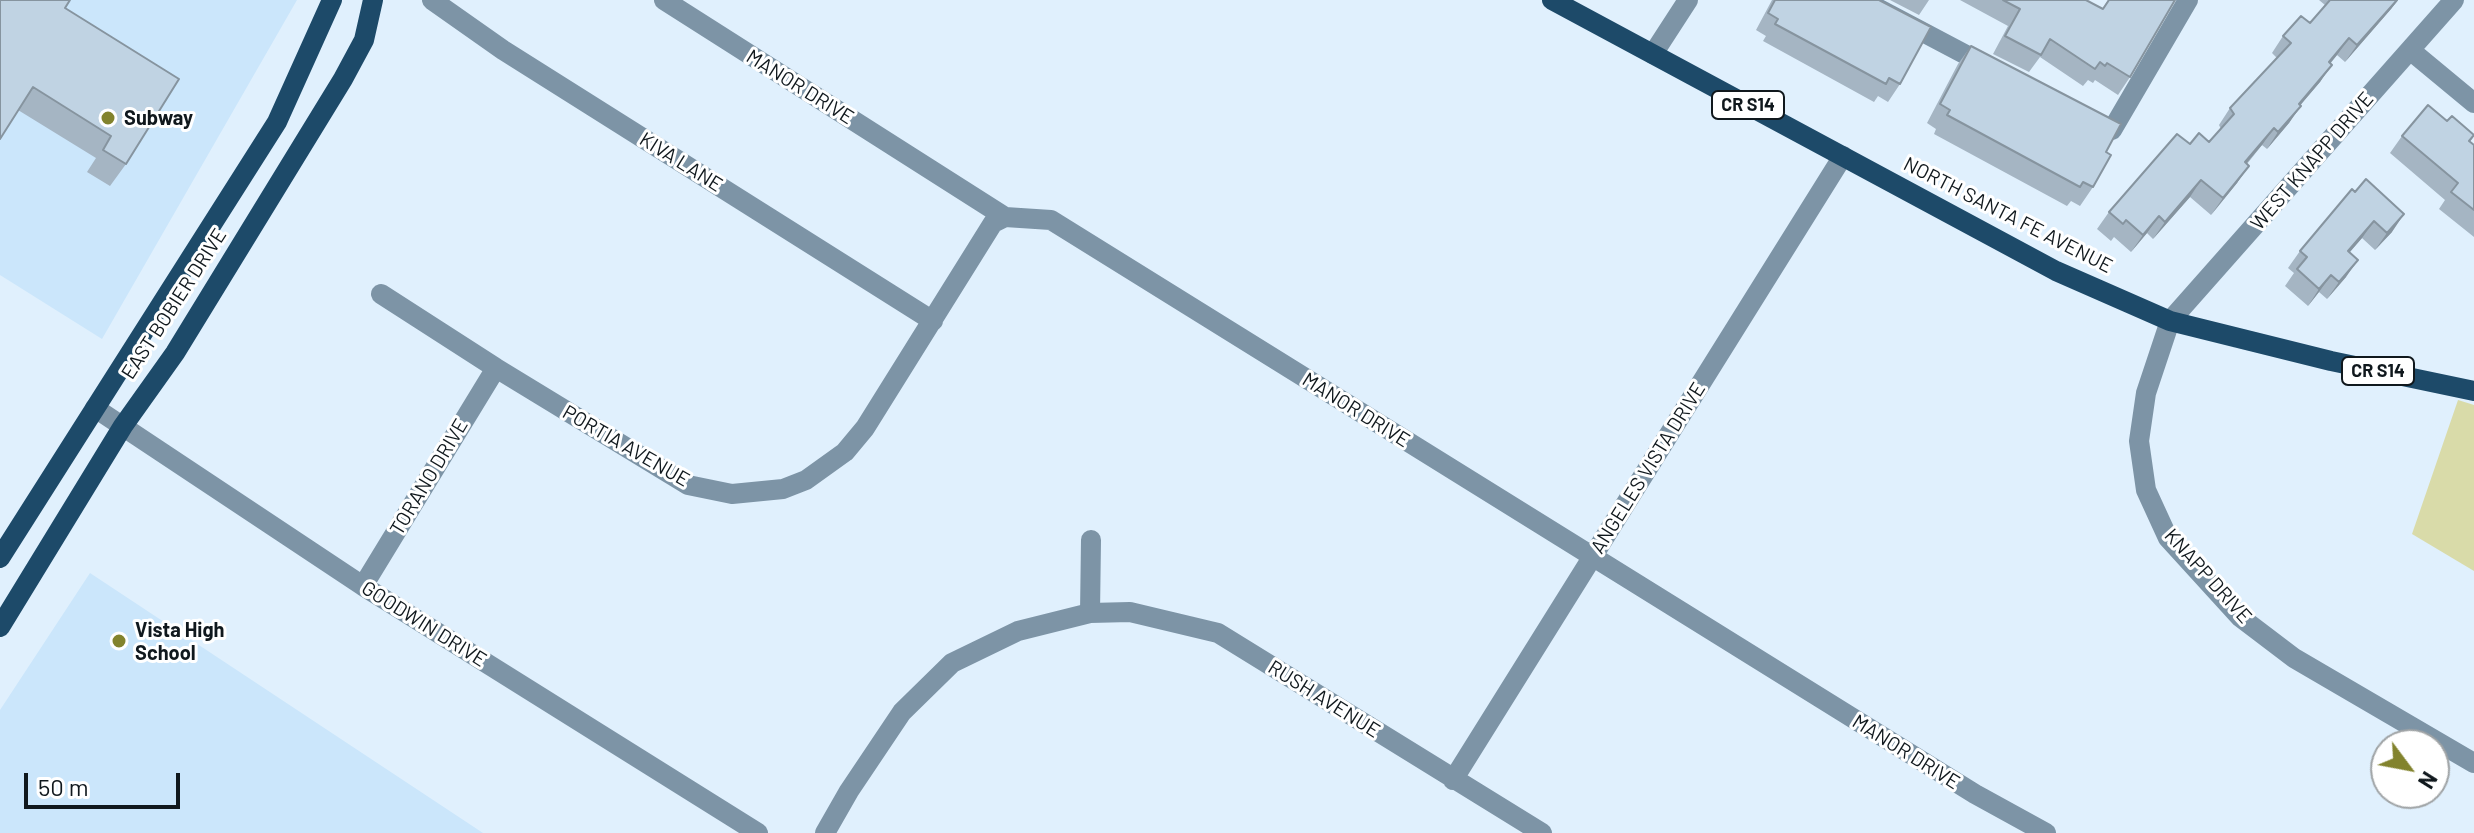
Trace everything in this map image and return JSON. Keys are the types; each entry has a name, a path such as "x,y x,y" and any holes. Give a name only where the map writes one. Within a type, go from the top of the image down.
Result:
{"main road":[{"name":"EAST BOBIER DRIVE","path":"0,558 277,122 332,0"},
{"name":"EAST BOBIER DRIVE","path":"0,627 123,426 175,353 343,79 364,40 373,0"},
{"name":"NORTH SANTA FE AVENUE","path":"1552,0 2056,271 2170,321 2331,361 2474,391"}],"street":[{"name":"KIVA LANE","path":"432,0 503,50 933,321"},
{"name":"MANOR DRIVE","path":"664,0 1005,217 1051,220 1975,794 2046,833"},
{"path":"1653,54 1688,0"},
{"path":"1862,0 2001,72"},
{"path":"2084,116 2112,130 2188,0"},
{"name":"WEST KNAPP DRIVE","path":"2170,321 2454,0"},
{"path":"2410,50 2474,103"},
{"name":"ANGELES VISTA DRIVE","path":"1453,780 1843,156"},
{"name":"PORTIA AVENUE","path":"381,294 688,485 732,494 783,489 806,480 845,452 865,428 993,223 1005,217"},
{"name":"KNAPP DRIVE","path":"2170,321 2146,393 2139,441 2146,490 2168,538 2240,617 2294,658 2474,763"},
{"name":"TORANO DRIVE","path":"363,586 496,368"},
{"name":"GOODWIN DRIVE","path":"95,408 363,586 758,833"},
{"path":"1090,613 1091,540"},
{"name":"RUSH AVENUE","path":"825,833 902,712 952,663 1018,631 1090,613 1130,612 1218,633 1542,833"}],"shaded area":[{"path":"0,0 297,0 102,339 0,275"},
{"name":"Vista High School","path":"90,573 483,833 0,833 0,710"}],"green space":[{"path":"2458,400 2474,405 2474,571 2412,534"}],"building":[{"path":"0,0 70,0 65,8 179,79 126,164 103,150 111,136 33,87 0,139"},
{"path":"1775,0 1879,0 1931,27 1900,84 1889,78 1886,84 1775,24 1778,19 1768,13"},
{"path":"2003,0 2086,0 2103,9 2109,0 2175,0 2130,77 2107,63 2105,66 2100,62 2095,69 2050,39 2041,55 2005,36 2020,9"},
{"path":"2330,0 2397,0 2357,45 2349,38 2329,62 2332,65 2299,104 2301,106 2278,132 2274,128 2245,162 2249,166 2223,198 2201,180 2165,222 2159,216 2143,235 2126,220 2123,224 2109,212 2177,134 2190,144 2199,133 2209,142 2234,114 2230,108 2291,43 2283,36 2301,16 2310,23"},
{"path":"1971,46 2121,124 2106,152 2111,155 2093,187 2083,182 2080,187 1947,115 1950,110 1940,104"},
{"path":"2428,105 2447,121 2452,116 2474,135 2469,141 2474,145 2474,210 2451,192 2458,183 2402,136"},
{"path":"2366,179 2404,214 2387,233 2374,221 2348,251 2358,260 2339,282 2331,275 2319,289 2297,269 2307,257 2300,251 2352,189 2355,192"}],"place":[{"name":"Subway","path":"108,118"},
{"name":"Vista High School","path":"119,641"}]}
